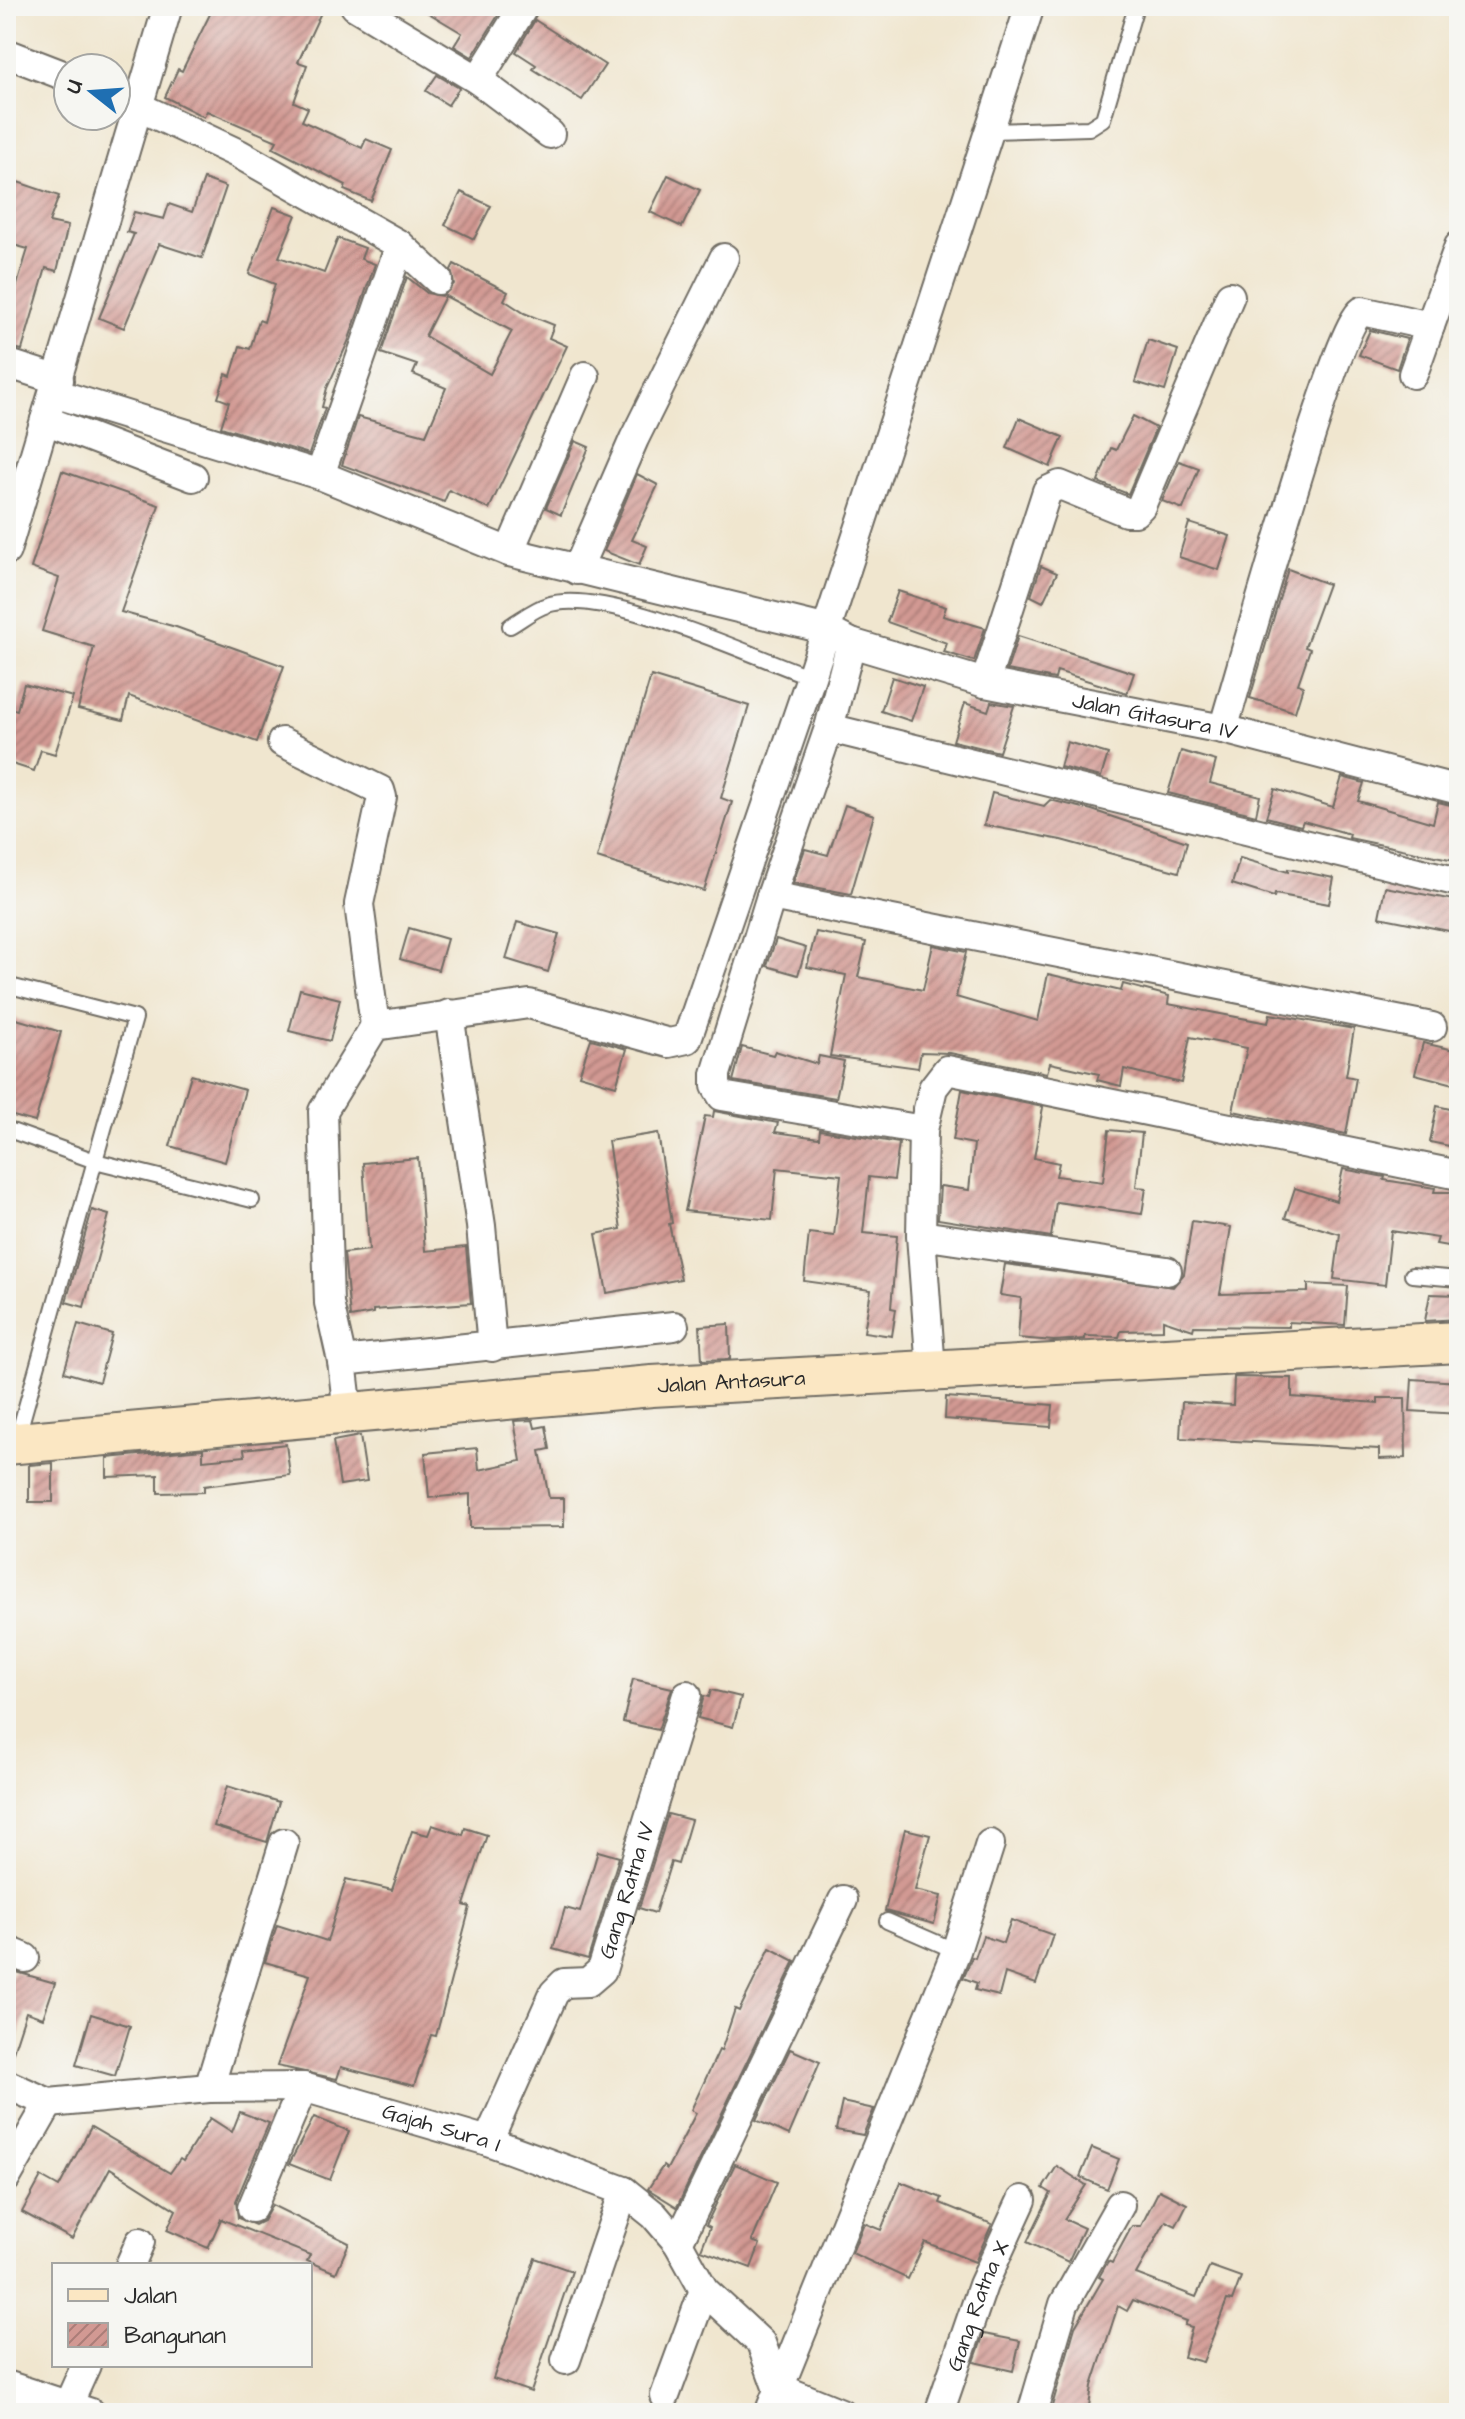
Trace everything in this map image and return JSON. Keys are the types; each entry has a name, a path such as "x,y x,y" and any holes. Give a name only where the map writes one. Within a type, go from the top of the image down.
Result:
{"main road":[{"name":"Jalan Antasura","path":"11,1444 652,1386 817,1380 931,1370 1459,1342"}],"street":[{"path":"132,92 168,6"},
{"path":"355,6 478,80 550,134"},
{"path":"478,80 524,6"},
{"path":"375,1026 529,1004 669,1043 687,1039 811,677 824,629 1030,6"},
{"path":"6,53 52,71"},
{"path":"132,103 239,154 400,245 438,280"},
{"path":"6,551 57,387 120,132"},
{"path":"320,475 400,245"},
{"path":"1413,374 1459,246"},
{"path":"577,570 634,439 724,258"},
{"path":"985,683 1047,491 1060,485 1126,512 1135,512 1141,506 1230,296"},
{"path":"1223,729 1327,385 1350,325 1362,311 1430,326"},
{"name":"Jalan Gitasura IV","path":"6,363 57,387 320,475 509,552 824,629 851,643 985,683 1223,729 1459,790"},
{"path":"509,552 585,376"},
{"path":"45,420 193,477"},
{"path":"851,643 829,728 771,896 716,1074 716,1086 722,1096 923,1130"},
{"path":"829,728 1459,882"},
{"path":"282,742 380,790 382,797 359,904 375,1026 323,1111 329,1303 342,1361 348,1412"},
{"path":"771,896 1432,1027"},
{"path":"449,1014 481,1226 492,1347"},
{"path":"931,1370 921,1235 923,1130 933,1088 941,1072 947,1070 1459,1175"},
{"path":"921,1235 1167,1271"},
{"path":"342,1361 674,1326"},
{"name":"Gang Ratna IV","path":"488,2141 554,1993 564,1983 588,1982 602,1970 687,1695"},
{"path":"209,2088 284,1843"},
{"path":"841,2413 773,2400 956,1951 990,1844"},
{"path":"678,2243 843,1900"},
{"name":"Gajah Sura I","path":"6,2084 49,2103 209,2088 303,2087 488,2141 624,2191 643,2204 678,2243 704,2290 761,2343 773,2400"},
{"path":"252,2208 303,2087"},
{"path":"6,2178 49,2103"},
{"path":"566,2360 624,2191"},
{"name":"Gang Ratna X","path":"939,2413 983,2285 1022,2200"},
{"path":"1032,2413 1064,2304 1120,2205"},
{"path":"665,2396 704,2290"},
{"path":"6,2385 79,2409 86,2367"}],"lane":[{"path":"991,131 1089,128 1103,119 1136,6"},
{"path":"510,626 547,605 593,601 667,624 811,677"},
{"path":"6,985 135,1018 11,1444"},
{"path":"6,1129 95,1161 252,1200"},
{"path":"1412,1275 1459,1279"},
{"path":"887,1921 956,1951"}],"building":[{"path":"214,6 324,6 298,62 307,65 294,102 308,108 302,121 362,148 366,139 392,150 371,201 344,190 346,185 273,148 277,141 207,111 204,117 165,97 178,69 182,71"},
{"path":"417,6 504,6 472,57 454,46 462,33"},
{"path":"535,20 605,65 582,100 533,69 536,65 516,52"},
{"path":"437,75 459,88 448,105 426,91"},
{"path":"668,175 700,190 682,227 650,212"},
{"path":"6,178 59,196 49,222 68,226 57,271 46,268 22,350 6,346 6,321 28,249 6,243"},
{"path":"204,179 226,187 202,258 159,244 124,328 99,318 134,234 127,232 134,212 164,219 169,204 192,212"},
{"path":"461,192 491,206 474,239 445,225"},
{"path":"274,207 296,215 279,257 324,273 338,238 365,248 361,259 375,264 348,342 327,388 322,407 325,408 309,454 221,427 229,402 218,398 226,374 231,376 240,346 250,349 259,320 264,322 275,284 249,274"},
{"path":"454,264 508,292 504,300 524,313 554,325 549,338 567,346 489,509 449,490 444,502 342,465 358,417 426,435 446,388 413,374 417,365 381,353 407,277 427,293 442,296 454,284 451,270","holes":["445,296 512,331 490,374 425,336"]},
{"path":"1370,330 1407,339 1397,369 1359,355"},
{"path":"1148,340 1178,350 1165,391 1135,382"},
{"path":"1133,416 1156,428 1128,494 1098,482 1111,448 1116,450"},
{"path":"1019,418 1063,437 1050,467 1007,448"},
{"path":"575,441 589,447 561,515 546,508"},
{"path":"1179,461 1199,468 1183,509 1162,501"},
{"path":"62,471 159,505 121,612 176,627 284,666 257,742 129,696 123,720 78,709 94,647 42,631 59,578 31,568"},
{"path":"637,474 658,485 632,540 647,546 639,565 604,551"},
{"path":"1189,523 1230,536 1219,570 1179,557"},
{"path":"1041,566 1057,573 1043,602 1031,596"},
{"path":"1288,569 1328,584 1305,647 1310,649 1298,684 1303,686 1295,712 1250,698"},
{"path":"898,591 946,607 943,616 985,628 974,661 944,652 947,643 887,622"},
{"path":"1018,636 1134,673 1127,693 1057,671 1055,679 1007,670"},
{"path":"651,676 749,706 721,798 732,802 704,891 597,858"},
{"path":"892,677 923,687 911,721 881,711"},
{"path":"24,684 73,697 55,754 41,750 34,771 6,762 6,707 17,710"},
{"path":"991,702 1014,706 999,752 953,741 965,703 988,711"},
{"path":"1067,742 1108,754 1101,777 1060,767"},
{"path":"1181,751 1216,761 1210,783 1260,796 1256,815 1168,793"},
{"path":"1342,777 1364,783 1358,801 1433,823 1438,802 1459,807 1459,861 1349,838 1350,834 1303,821 1301,826 1266,817 1275,789 1333,807"},
{"path":"992,793 1044,806 1050,800 1092,810 1187,842 1179,872 1061,840 984,825"},
{"path":"845,805 874,815 851,894 793,883 805,849 828,855"},
{"path":"1240,858 1288,872 1288,869 1334,878 1329,904 1275,894 1274,897 1232,884"},
{"path":"1385,887 1459,901 1459,933 1379,917"},
{"path":"517,922 559,934 548,972 506,959"},
{"path":"409,928 447,939 438,970 400,959"},
{"path":"816,932 866,942 858,977 923,990 933,945 966,952 956,997 1038,1021 1048,974 1121,991 1123,984 1169,996 1168,1004 1268,1023 1270,1014 1354,1029 1346,1076 1356,1078 1346,1134 1233,1111 1247,1048 1190,1037 1181,1083 1124,1069 1121,1086 1097,1080 1099,1074 1050,1063 1047,1073 950,1053 921,1052 918,1068 830,1056 846,975 807,967"},
{"path":"776,939 806,948 798,975 767,966"},
{"path":"300,989 340,999 330,1041 289,1031"},
{"path":"6,1016 61,1032 35,1122 6,1114"},
{"path":"591,1039 627,1049 616,1086 579,1075"},
{"path":"1423,1043 1459,1051 1454,1084 1415,1074"},
{"path":"742,1047 773,1055 775,1051 817,1064 819,1056 844,1061 836,1098 733,1081"},
{"path":"191,1075 245,1090 225,1162 170,1146"},
{"path":"962,1090 1043,1107 1034,1158 1059,1163 1056,1176 1103,1182 1109,1130 1142,1133 1136,1187 1146,1188 1142,1214 1056,1202 1051,1237 938,1219 940,1186 969,1190 974,1144 953,1140"},
{"path":"1437,1106 1459,1111 1454,1147 1430,1142"},
{"path":"714,1111 778,1123 775,1132 819,1138 820,1130 899,1143 894,1180 869,1177 863,1233 897,1236 891,1308 896,1309 892,1336 864,1332 871,1290 804,1281 809,1233 834,1236 841,1175 777,1168 772,1220 685,1211 705,1116 713,1117"},
{"path":"658,1133 672,1223 669,1224 681,1279 607,1293 596,1234 621,1229 608,1141"},
{"path":"418,1158 425,1251 466,1247 471,1303 373,1310 373,1313 350,1317 344,1253 369,1250 363,1163"},
{"path":"1343,1169 1385,1177 1384,1180 1435,1188 1434,1192 1459,1192 1459,1248 1436,1244 1438,1238 1391,1231 1385,1285 1334,1279 1340,1234 1285,1218 1295,1188 1336,1201"},
{"path":"92,1210 109,1215 84,1307 66,1302"},
{"path":"1192,1221 1231,1227 1220,1294 1308,1292 1308,1284 1348,1286 1345,1325 1289,1322 1289,1327 1194,1326 1193,1330 1163,1320 1163,1330 1121,1331 1119,1337 1085,1336 1085,1339 1054,1341 1018,1338 1021,1298 1000,1295 1005,1264 1173,1287 1184,1274"},
{"path":"1430,1294 1459,1295 1459,1319 1425,1321"},
{"path":"78,1324 112,1334 99,1382 64,1372"},
{"path":"729,1324 730,1359 702,1360 700,1326"},
{"path":"1234,1377 1292,1378 1292,1397 1378,1403 1378,1398 1405,1398 1406,1458 1379,1459 1379,1449 1180,1438 1182,1402 1233,1405"},
{"path":"1412,1379 1459,1382 1459,1414 1410,1411"},
{"path":"946,1397 1053,1405 1051,1427 945,1419"},
{"path":"533,1420 535,1428 546,1426 550,1449 540,1451 549,1498 564,1498 564,1527 470,1528 470,1494 429,1498 425,1453 477,1448 479,1470 521,1461 514,1421"},
{"path":"360,1436 367,1481 340,1485 333,1441"},
{"path":"286,1444 290,1475 204,1486 204,1492 158,1493 158,1475 107,1477 107,1458 203,1449 203,1460 245,1456 244,1449"},
{"path":"53,1463 53,1502 29,1502 29,1465"},
{"path":"633,1679 672,1688 658,1730 623,1722"},
{"path":"711,1690 741,1697 733,1727 698,1718 704,1696 709,1697"},
{"path":"227,1786 279,1802 267,1842 214,1826"},
{"path":"668,1814 691,1820 678,1864 671,1862 655,1913 639,1908"},
{"path":"432,1825 463,1835 465,1828 487,1835 464,1905 470,1907 436,2036 431,2035 414,2086 341,2067 337,2079 277,2066 310,1975 265,1962 277,1925 327,1941 346,1879 392,1890 412,1831 428,1835"},
{"path":"905,1829 930,1835 915,1890 941,1896 934,1924 885,1911"},
{"path":"598,1851 619,1857 588,1959 553,1949 565,1908 580,1912"},
{"path":"1011,1920 1053,1935 1036,1984 1005,1973 999,1996 975,1990 977,1983 963,1978 972,1957 975,1958 983,1936 1003,1943"},
{"path":"770,1948 795,1961 677,2207 648,2189 663,2166 667,2169 696,2113 691,2110 721,2051 735,2009 739,2011"},
{"path":"13,1971 55,1983 43,2018 26,2012 10,2061 6,2061 6,1993"},
{"path":"91,2014 130,2026 115,2076 76,2065"},
{"path":"790,2049 820,2062 789,2135 756,2120"},
{"path":"842,2102 874,2109 863,2135 836,2130"},
{"path":"240,2112 269,2123 236,2201 238,2218 255,2225 263,2221 272,2205 349,2243 336,2273 307,2261 310,2255 221,2219 208,2248 167,2230 176,2210 110,2168 72,2239 22,2212 41,2177 59,2187 91,2127 170,2173 180,2159 183,2161 210,2118 232,2132"},
{"path":"314,2117 349,2131 330,2180 289,2164"},
{"path":"1092,2148 1119,2159 1107,2189 1080,2177"},
{"path":"735,2164 777,2182 752,2241 760,2244 751,2268 701,2250 710,2227 706,2225"},
{"path":"1057,2166 1086,2185 1064,2219 1084,2228 1068,2262 1027,2242 1051,2193 1043,2188"},
{"path":"901,2182 942,2198 940,2203 992,2224 975,2262 925,2242 908,2279 852,2253 864,2223 881,2230"},
{"path":"1159,2190 1187,2204 1176,2226 1166,2221 1136,2274 1196,2297 1210,2266 1241,2277 1232,2301 1227,2300 1203,2362 1184,2357 1192,2327 1185,2325 1187,2321 1133,2300 1127,2311 1118,2306 1092,2386 1088,2413 1050,2413 1075,2327 1103,2279 1099,2277 1108,2261 1112,2263 1132,2226 1141,2226"},
{"path":"535,2258 572,2271 531,2392 493,2379"},
{"path":"984,2334 1020,2341 1013,2371 974,2362"}]}
